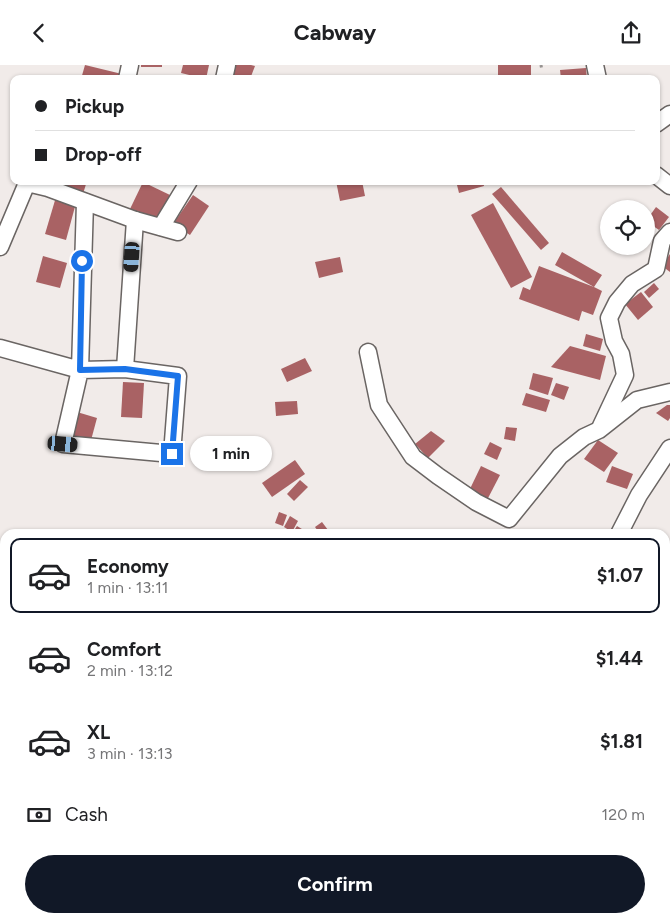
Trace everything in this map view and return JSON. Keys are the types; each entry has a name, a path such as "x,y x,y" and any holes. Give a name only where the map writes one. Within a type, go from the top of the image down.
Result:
{"street":[{"path":"660,178 670,186"},
{"path":"0,247 26,185"},
{"path":"49,185 85,202 134,220 178,232"},
{"path":"160,227 186,185"},
{"path":"0,348 80,370 125,369 178,376 172,454 63,444 80,370 85,202"},
{"path":"125,369 134,220"},
{"path":"599,430 625,375 621,354 614,341 609,317 632,284 656,269 662,241 670,232"},
{"path":"368,352 379,405 413,457 476,502 509,519 560,456 584,437 599,430 637,400 670,392"},
{"path":"622,529 639,495 670,447"}],"path":[{"path":"541,65 542,71"}],"building":[{"path":"85,65 122,74 122,75 82,75"},
{"path":"141,65 162,65 162,67 141,67"},
{"path":"183,65 209,65 207,75 181,73"},
{"path":"231,65 255,66 252,75 227,75"},
{"path":"498,65 531,65 531,75 498,75"},
{"path":"586,68 587,75 561,75 560,70"},
{"path":"55,185 86,185 82,197 54,188"},
{"path":"142,185 149,185 170,195 157,222 130,209"},
{"path":"337,185 363,185 365,196 340,201"},
{"path":"457,185 484,185 484,186 459,193"},
{"path":"501,187 549,243 541,250 492,194"},
{"path":"193,195 209,206 190,235 173,224"},
{"path":"56,197 76,203 66,240 45,234"},
{"path":"493,203 532,277 511,288 471,215"},
{"path":"656,207 669,217 659,230 655,227"},
{"path":"562,252 602,275 594,287 555,265"},
{"path":"670,254 670,272 662,266"},
{"path":"43,256 67,263 60,288 36,282"},
{"path":"340,257 343,272 319,278 315,262"},
{"path":"539,266 602,291 593,315 582,311 579,321 519,299 523,287 530,290"},
{"path":"654,283 659,289 649,298 644,292"},
{"path":"641,292 653,307 638,320 625,304"},
{"path":"586,334 603,339 600,351 583,346"},
{"path":"570,346 606,356 600,380 551,367"},
{"path":"305,358 312,371 287,382 281,369"},
{"path":"533,373 553,378 548,395 529,389"},
{"path":"123,382 144,383 142,418 121,417"},
{"path":"556,383 569,387 564,400 551,395"},
{"path":"526,393 550,400 546,412 522,405"},
{"path":"297,401 298,414 276,416 275,402"},
{"path":"670,405 670,418 668,421 656,413"},
{"path":"77,412 97,418 90,444 70,439"},
{"path":"506,427 517,428 515,441 504,439"},
{"path":"431,431 445,441 428,458 415,444"},
{"path":"598,440 618,453 604,472 584,459"},
{"path":"490,442 502,448 497,460 484,454"},
{"path":"295,460 305,474 272,497 262,483"},
{"path":"481,466 500,475 486,502 468,493"},
{"path":"612,466 633,474 627,489 606,482"},
{"path":"300,480 308,487 294,501 287,494"},
{"path":"279,512 287,515 283,526 275,523"},
{"path":"290,516 298,521 294,529 284,527"},
{"path":"322,522 327,529 316,529 315,527"}],"route":[{"path":"82,261 80,370 125,369 178,376 172,454"}]}
